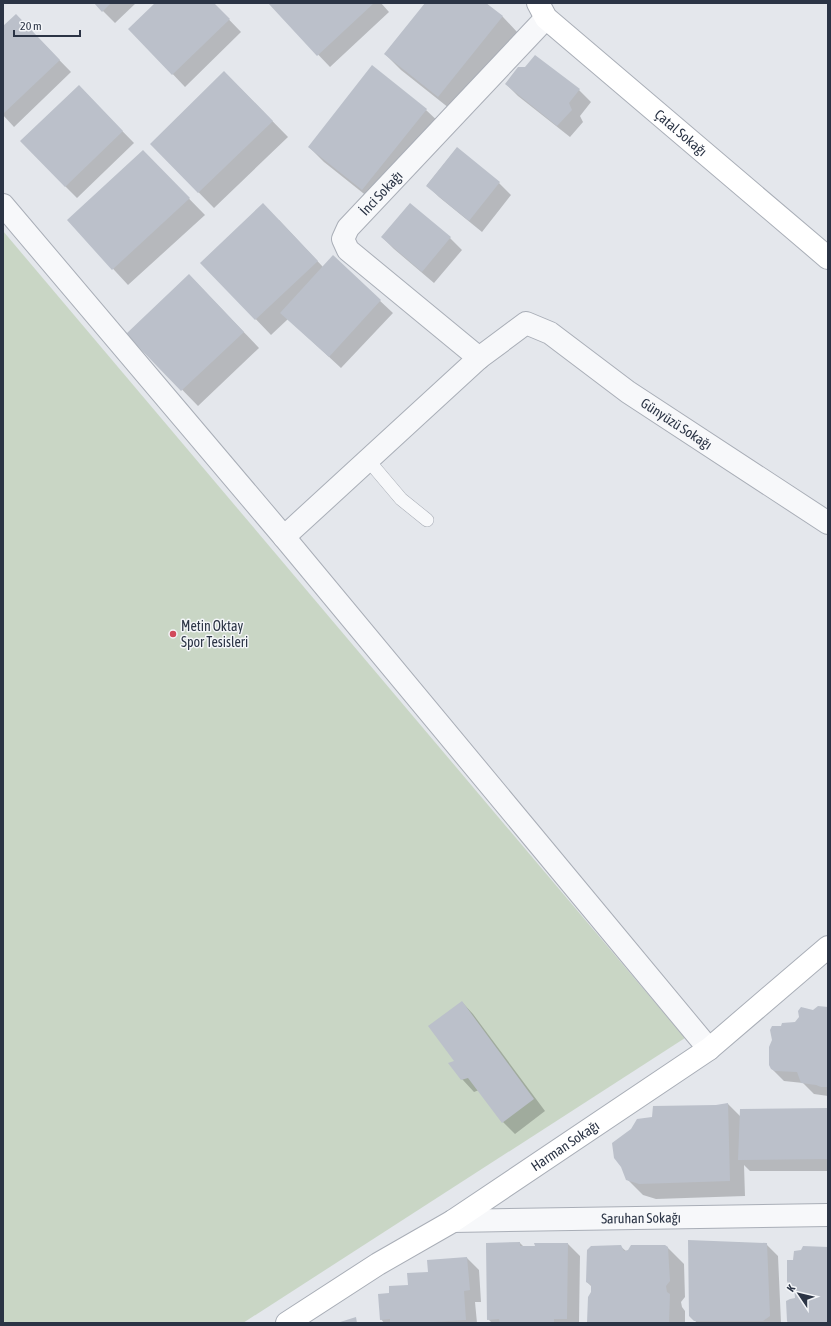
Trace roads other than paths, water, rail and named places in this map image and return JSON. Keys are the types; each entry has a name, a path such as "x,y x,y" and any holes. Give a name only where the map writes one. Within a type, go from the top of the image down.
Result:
{"main road":[{"name":"Çatal Sokağı","path":"542,10 828,258"},
{"name":"Harman Sokağı","path":"287,1323 378,1264 453,1221 709,1049 828,947"}],"street":[{"name":"İnci Sokağı","path":"478,358 348,250 343,239 348,228 542,10"},
{"path":"3,205 284,538 709,1049"},
{"name":"Günyüzü Sokağı","path":"478,358 526,323 550,333 628,392 828,523"},
{"path":"284,538 478,358"},
{"name":"Saruhan Sokağı","path":"453,1221 828,1215"}],"lane":[{"path":"368,460 401,499 427,520"}],"place":[{"name":"Metin Oktay Spor Tesisleri","path":"173,634"}]}
